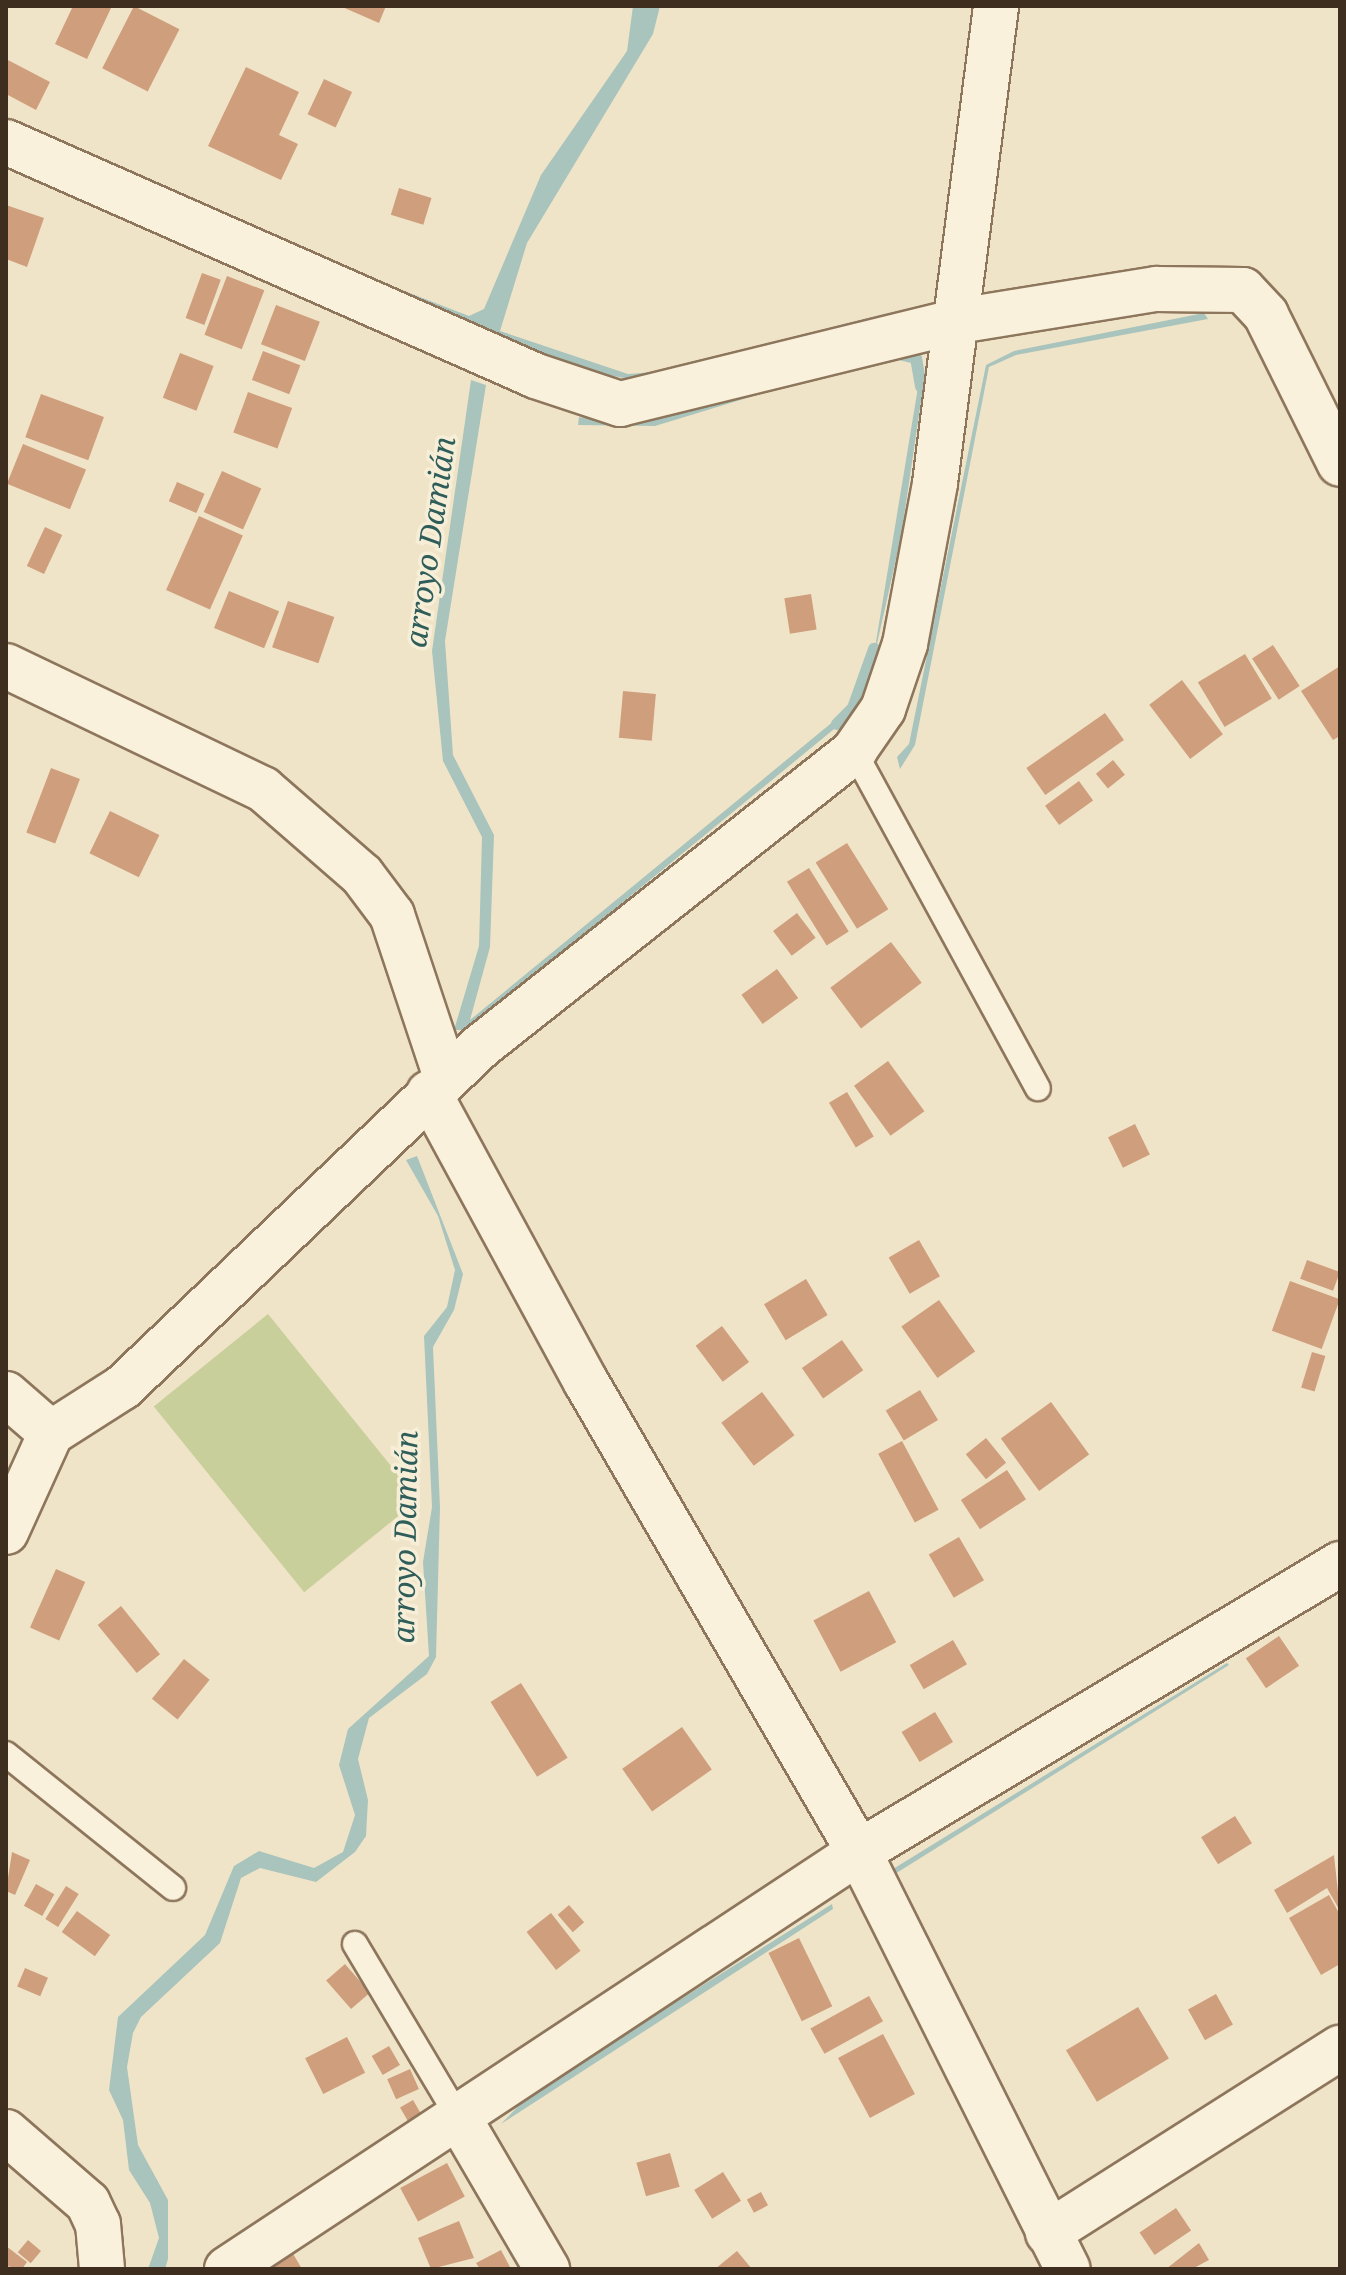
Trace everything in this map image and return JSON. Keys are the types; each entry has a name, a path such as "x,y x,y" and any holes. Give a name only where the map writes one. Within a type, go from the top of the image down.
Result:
{"street":[{"path":"6,1532 51,1433 123,1387 438,1085 854,751 883,709 905,644 958,321 996,6"},
{"path":"6,142 536,376 620,404 958,321 1156,289 1243,290 1266,315 1340,464"},
{"path":"6,666 263,789 352,866 392,915 438,1085 586,1382 859,1852 1058,2251 1340,2048"},
{"path":"6,1394 51,1433"},
{"path":"227,2269 460,2120 859,1852 1340,1564"},
{"path":"460,2120 547,2269"},
{"path":"6,2132 88,2203 98,2224 102,2269"}],"lane":[{"path":"854,751 1038,1088"},
{"path":"6,1754 173,1888"},
{"path":"355,1944 460,2120"}],"green space":[{"path":"268,1314 418,1500 304,1592 154,1407"}],"water":[{"path":"633,6 660,6 653,34 527,243 500,331 628,374 667,371 906,308 660,376 629,379 588,371 180,204 469,316 484,309 541,175 627,51"},
{"path":"1204,313 1208,319 1016,355 989,367 915,745 900,769 897,757 909,744 986,365 1014,351"},
{"path":"898,352 655,426 578,425 579,417 625,424 654,420"},
{"path":"925,374 901,537 872,666 920,375"},
{"path":"471,380 486,385 445,641 453,755 494,835 490,947 470,1020 846,711 850,716 467,1030 454,1030 479,946 482,837 443,761 432,651"},
{"path":"417,1156 463,1274 454,1310 433,1347 440,1507 436,1657 427,1674 369,1718 358,1759 368,1800 366,1836 355,1852 316,1882 260,1868 241,1878 220,1943 141,2017 133,2033 127,2067 138,2145 168,2200 168,2259 165,2269 148,2269 159,2238 150,2203 129,2170 123,2120 109,2090 118,2017 205,1935 234,1866 259,1851 314,1868 343,1852 355,1815 339,1765 348,1729 429,1656 423,1562 432,1507 424,1336 447,1307 455,1270 438,1216 406,1160"},
{"path":"1227,1663 1229,1665 882,1882 880,1877"},
{"path":"832,1904 833,1909 501,2124 531,2093"}],"building":[{"path":"73,6 112,6 87,59 55,44"},
{"path":"134,6 179,29 148,92 102,68"},
{"path":"340,6 386,6 379,23"},
{"path":"6,59 50,82 36,110 6,94"},
{"path":"246,67 299,92 279,135 298,144 281,180 208,146"},
{"path":"324,79 352,92 336,127 308,114"},
{"path":"399,188 432,198 423,225 391,215"},
{"path":"6,205 44,218 27,267 6,259"},
{"path":"202,273 221,280 204,325 186,318"},
{"path":"227,276 264,290 242,349 204,335"},
{"path":"276,305 320,322 305,361 261,344"},
{"path":"263,351 300,365 289,394 252,380"},
{"path":"180,353 214,366 196,411 163,398"},
{"path":"248,392 292,408 277,448 233,432"},
{"path":"41,394 104,417 88,460 25,437"},
{"path":"23,444 86,469 70,509 7,484"},
{"path":"222,471 261,488 243,530 204,512"},
{"path":"177,482 205,494 196,513 169,501"},
{"path":"199,516 243,536 210,610 166,590"},
{"path":"45,527 62,535 44,574 27,566"},
{"path":"229,591 279,611 264,648 214,628"},
{"path":"811,594 817,630 790,634 784,598"},
{"path":"288,601 334,617 318,663 272,647"},
{"path":"1273,645 1300,686 1279,700 1252,659"},
{"path":"1245,654 1272,699 1225,727 1198,682"},
{"path":"1340,666 1340,736 1333,740 1301,691"},
{"path":"1182,680 1223,734 1190,759 1149,705"},
{"path":"623,691 656,694 652,741 619,738"},
{"path":"1105,713 1124,740 1045,795 1026,768"},
{"path":"1113,760 1125,775 1108,789 1096,774"},
{"path":"51,768 80,779 55,844 26,832"},
{"path":"1079,781 1093,800 1059,825 1045,806"},
{"path":"110,811 159,835 139,877 89,853"},
{"path":"847,843 888,909 857,929 816,863"},
{"path":"809,868 849,932 827,945 787,882"},
{"path":"797,913 816,938 792,956 773,931"},
{"path":"891,942 922,983 861,1028 830,988"},
{"path":"777,969 798,998 763,1024 741,995"},
{"path":"888,1061 924,1111 890,1136 854,1086"},
{"path":"847,1092 874,1137 856,1147 829,1103"},
{"path":"1135,1124 1150,1155 1123,1168 1108,1137"},
{"path":"919,1240 940,1276 910,1294 889,1258"},
{"path":"1307,1260 1340,1272 1333,1291 1300,1279"},
{"path":"806,1279 828,1315 786,1340 764,1304"},
{"path":"1290,1281 1340,1299 1322,1349 1272,1331"},
{"path":"939,1300 975,1352 937,1378 901,1326"},
{"path":"722,1326 749,1362 723,1382 696,1346"},
{"path":"842,1340 863,1370 823,1398 802,1368"},
{"path":"1312,1352 1325,1356 1315,1391 1301,1387"},
{"path":"920,1390 938,1420 904,1441 886,1411"},
{"path":"762,1392 794,1435 754,1466 721,1423"},
{"path":"1051,1402 1089,1455 1039,1491 1001,1438"},
{"path":"986,1438 1006,1463 986,1479 966,1454"},
{"path":"902,1441 939,1510 915,1523 878,1454"},
{"path":"1007,1470 1026,1499 980,1529 961,1500"},
{"path":"959,1537 984,1580 954,1598 929,1554"},
{"path":"56,1569 85,1582 59,1640 30,1627"},
{"path":"869,1591 896,1642 841,1672 813,1621"},
{"path":"121,1606 160,1654 137,1673 98,1625"},
{"path":"1279,1636 1299,1666 1266,1688 1246,1658"},
{"path":"953,1640 967,1664 924,1689 910,1665"},
{"path":"184,1659 210,1680 178,1719 152,1699"},
{"path":"521,1683 568,1758 537,1777 490,1702"},
{"path":"935,1712 953,1742 920,1762 902,1732"},
{"path":"682,1727 712,1770 652,1811 622,1769"},
{"path":"1235,1816 1252,1843 1218,1864 1201,1837"},
{"path":"12,1852 30,1860 15,1895 6,1891"},
{"path":"1334,1855 1340,1911 1327,1888 1287,1913 1274,1890"},
{"path":"36,1884 54,1894 42,1916 24,1906"},
{"path":"66,1886 79,1894 58,1927 45,1919"},
{"path":"1329,1895 1340,1915 1340,1964 1321,1975 1289,1918"},
{"path":"569,1905 584,1922 573,1932 558,1915"},
{"path":"77,1911 110,1935 95,1956 62,1932"},
{"path":"551,1913 581,1951 556,1970 527,1932"},
{"path":"799,1938 832,2006 802,2021 768,1953"},
{"path":"345,1964 370,1993 351,2009 326,1980"},
{"path":"25,1968 48,1978 40,1996 17,1986"},
{"path":"1216,1994 1233,2025 1205,2040 1188,2010"},
{"path":"869,1996 883,2021 824,2054 810,2028"},
{"path":"1138,2007 1169,2058 1097,2102 1066,2050"},
{"path":"883,2034 915,2094 870,2118 838,2058"},
{"path":"347,2037 365,2073 323,2094 305,2058"},
{"path":"389,2046 400,2065 383,2075 372,2056"},
{"path":"410,2069 419,2089 396,2099 387,2079"},
{"path":"413,2100 421,2114 408,2121 400,2108"},
{"path":"670,2153 680,2187 646,2196 636,2163"},
{"path":"447,2163 465,2197 418,2221 400,2188"},
{"path":"723,2172 741,2201 712,2219 694,2190"},
{"path":"761,2192 768,2205 754,2213 747,2200"},
{"path":"1176,2208 1191,2230 1155,2255 1140,2233"},
{"path":"459,2221 474,2258 431,2269 418,2238"},
{"path":"28,2240 41,2251 31,2263 18,2252"},
{"path":"1199,2243 1209,2260 1192,2269 1166,2269"},
{"path":"6,2246 27,2262 22,2269 6,2266"},
{"path":"501,2250 511,2269 480,2269 476,2263"},
{"path":"737,2251 752,2269 715,2269"},
{"path":"292,2252 302,2269 263,2269"}],"waterway":[{"path":"899,354 916,358 921,387"},
{"path":"837,724 853,708 874,649"}],"water label":[{"name":"arroyo Damián","path":"430,542"},
{"name":"arroyo Damián","path":"405,1537"}]}
